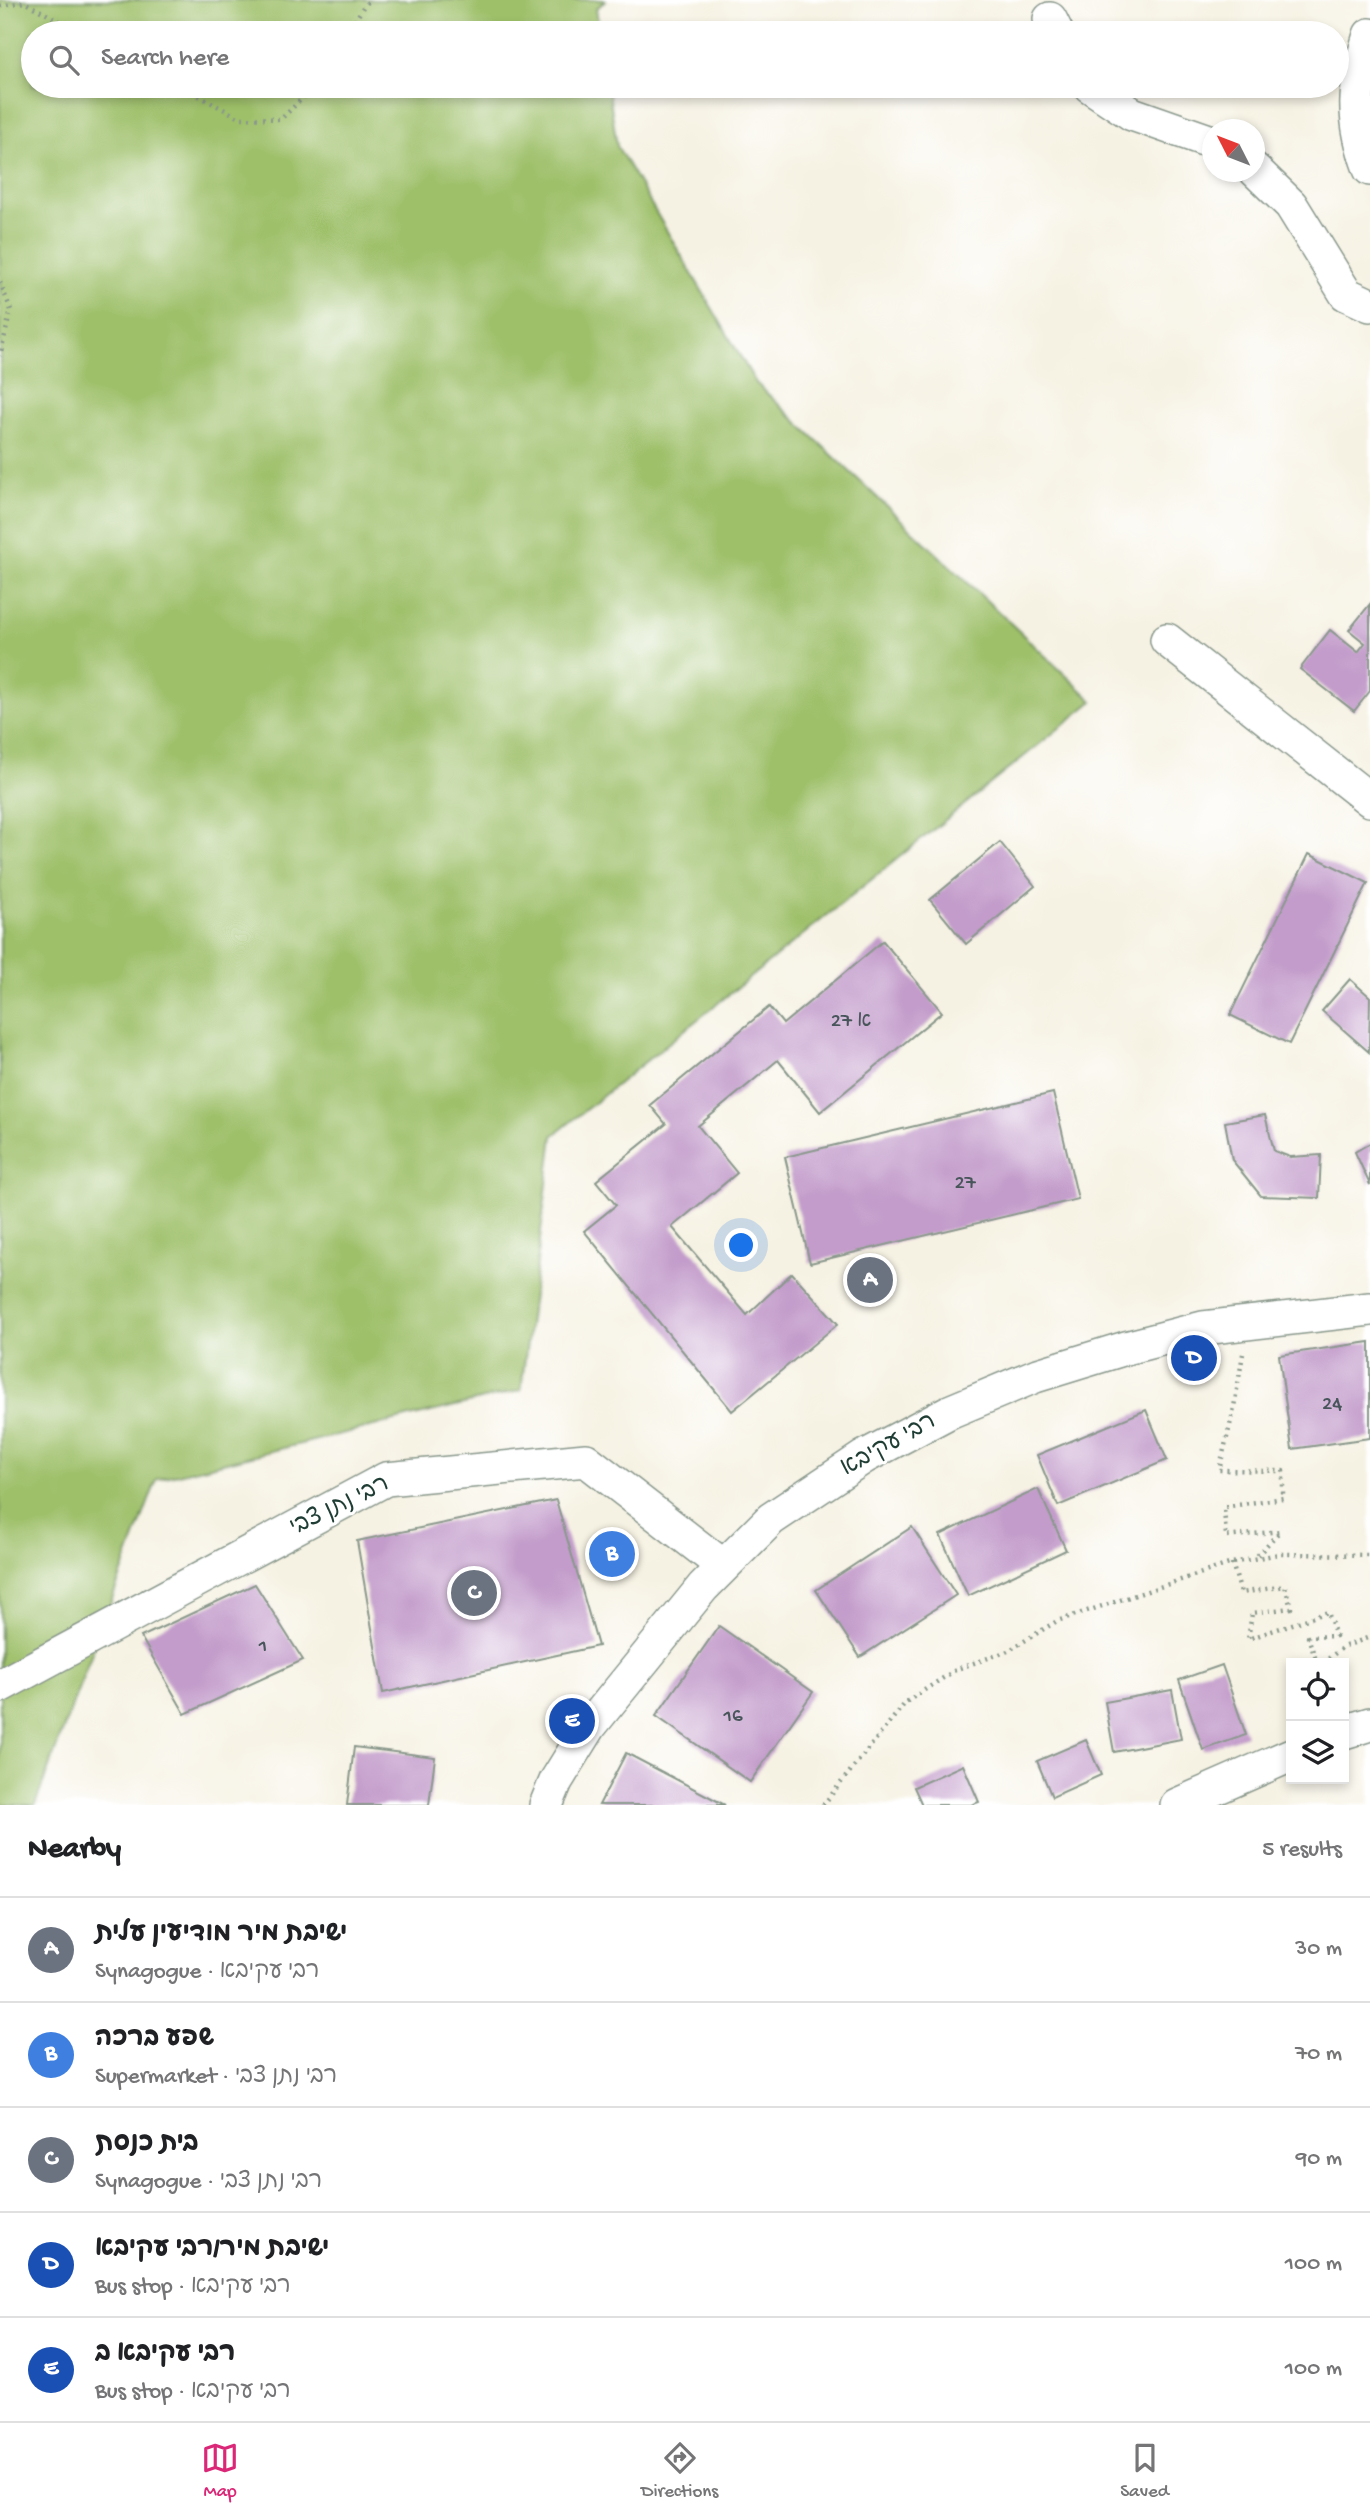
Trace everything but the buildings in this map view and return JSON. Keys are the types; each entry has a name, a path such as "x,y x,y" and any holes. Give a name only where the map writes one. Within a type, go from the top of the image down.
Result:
{"street":[{"path":"1370,35 1360,69 1355,107 1363,150 1370,169"},
{"path":"1108,98 1132,114 1202,138"},
{"path":"1265,179 1291,205 1346,294 1370,304"},
{"path":"1167,640 1370,800"},
{"name":"רבי עקיבא","path":"546,1805 556,1781 590,1726 647,1654 723,1566 771,1519 864,1457 949,1412 1035,1376 1113,1352 1203,1328 1370,1309"},
{"name":"רבי נתן צבי","path":"0,1686 386,1479 586,1460 723,1566"},
{"path":"1349,1730 1370,1724"},
{"path":"1177,1805 1286,1757"}],"path":[{"path":"355,21 370,0"},
{"path":"0,6 24,2 60,21"},
{"path":"202,98 240,118 281,119 303,98"},
{"path":"0,282 11,310 0,356"},
{"path":"1248,1323 1233,1413 1219,1471 1283,1472 1283,1498 1224,1507 1226,1537 1280,1531 1255,1559"},
{"path":"824,1804 906,1702 957,1669 1008,1651 1057,1621 1232,1563 1279,1554 1370,1555"},
{"path":"1232,1563 1241,1593 1284,1586 1291,1608 1252,1614 1248,1639 1328,1612 1336,1636 1308,1637 1315,1658"},
{"path":"1329,1658 1343,1647 1370,1637"},
{"path":"824,1804 832,1805"}],"green space":[{"path":"0,0 606,0 596,9 598,21 21,21 21,98 610,98 617,146 756,383 1093,701 553,1136 521,1390 157,1479 35,1805 0,1805"}],"place":[{"name":"ישיבת מיר מודיעין עלית","path":"870,1280"},
{"name":"ישיבת מיר/רבי עקיבא","path":"1194,1358"},
{"name":"שפע ברכה","path":"612,1554"},
{"name":"בית כנסת","path":"474,1593"},
{"name":"רבי עקיבא ב","path":"572,1721"}]}
